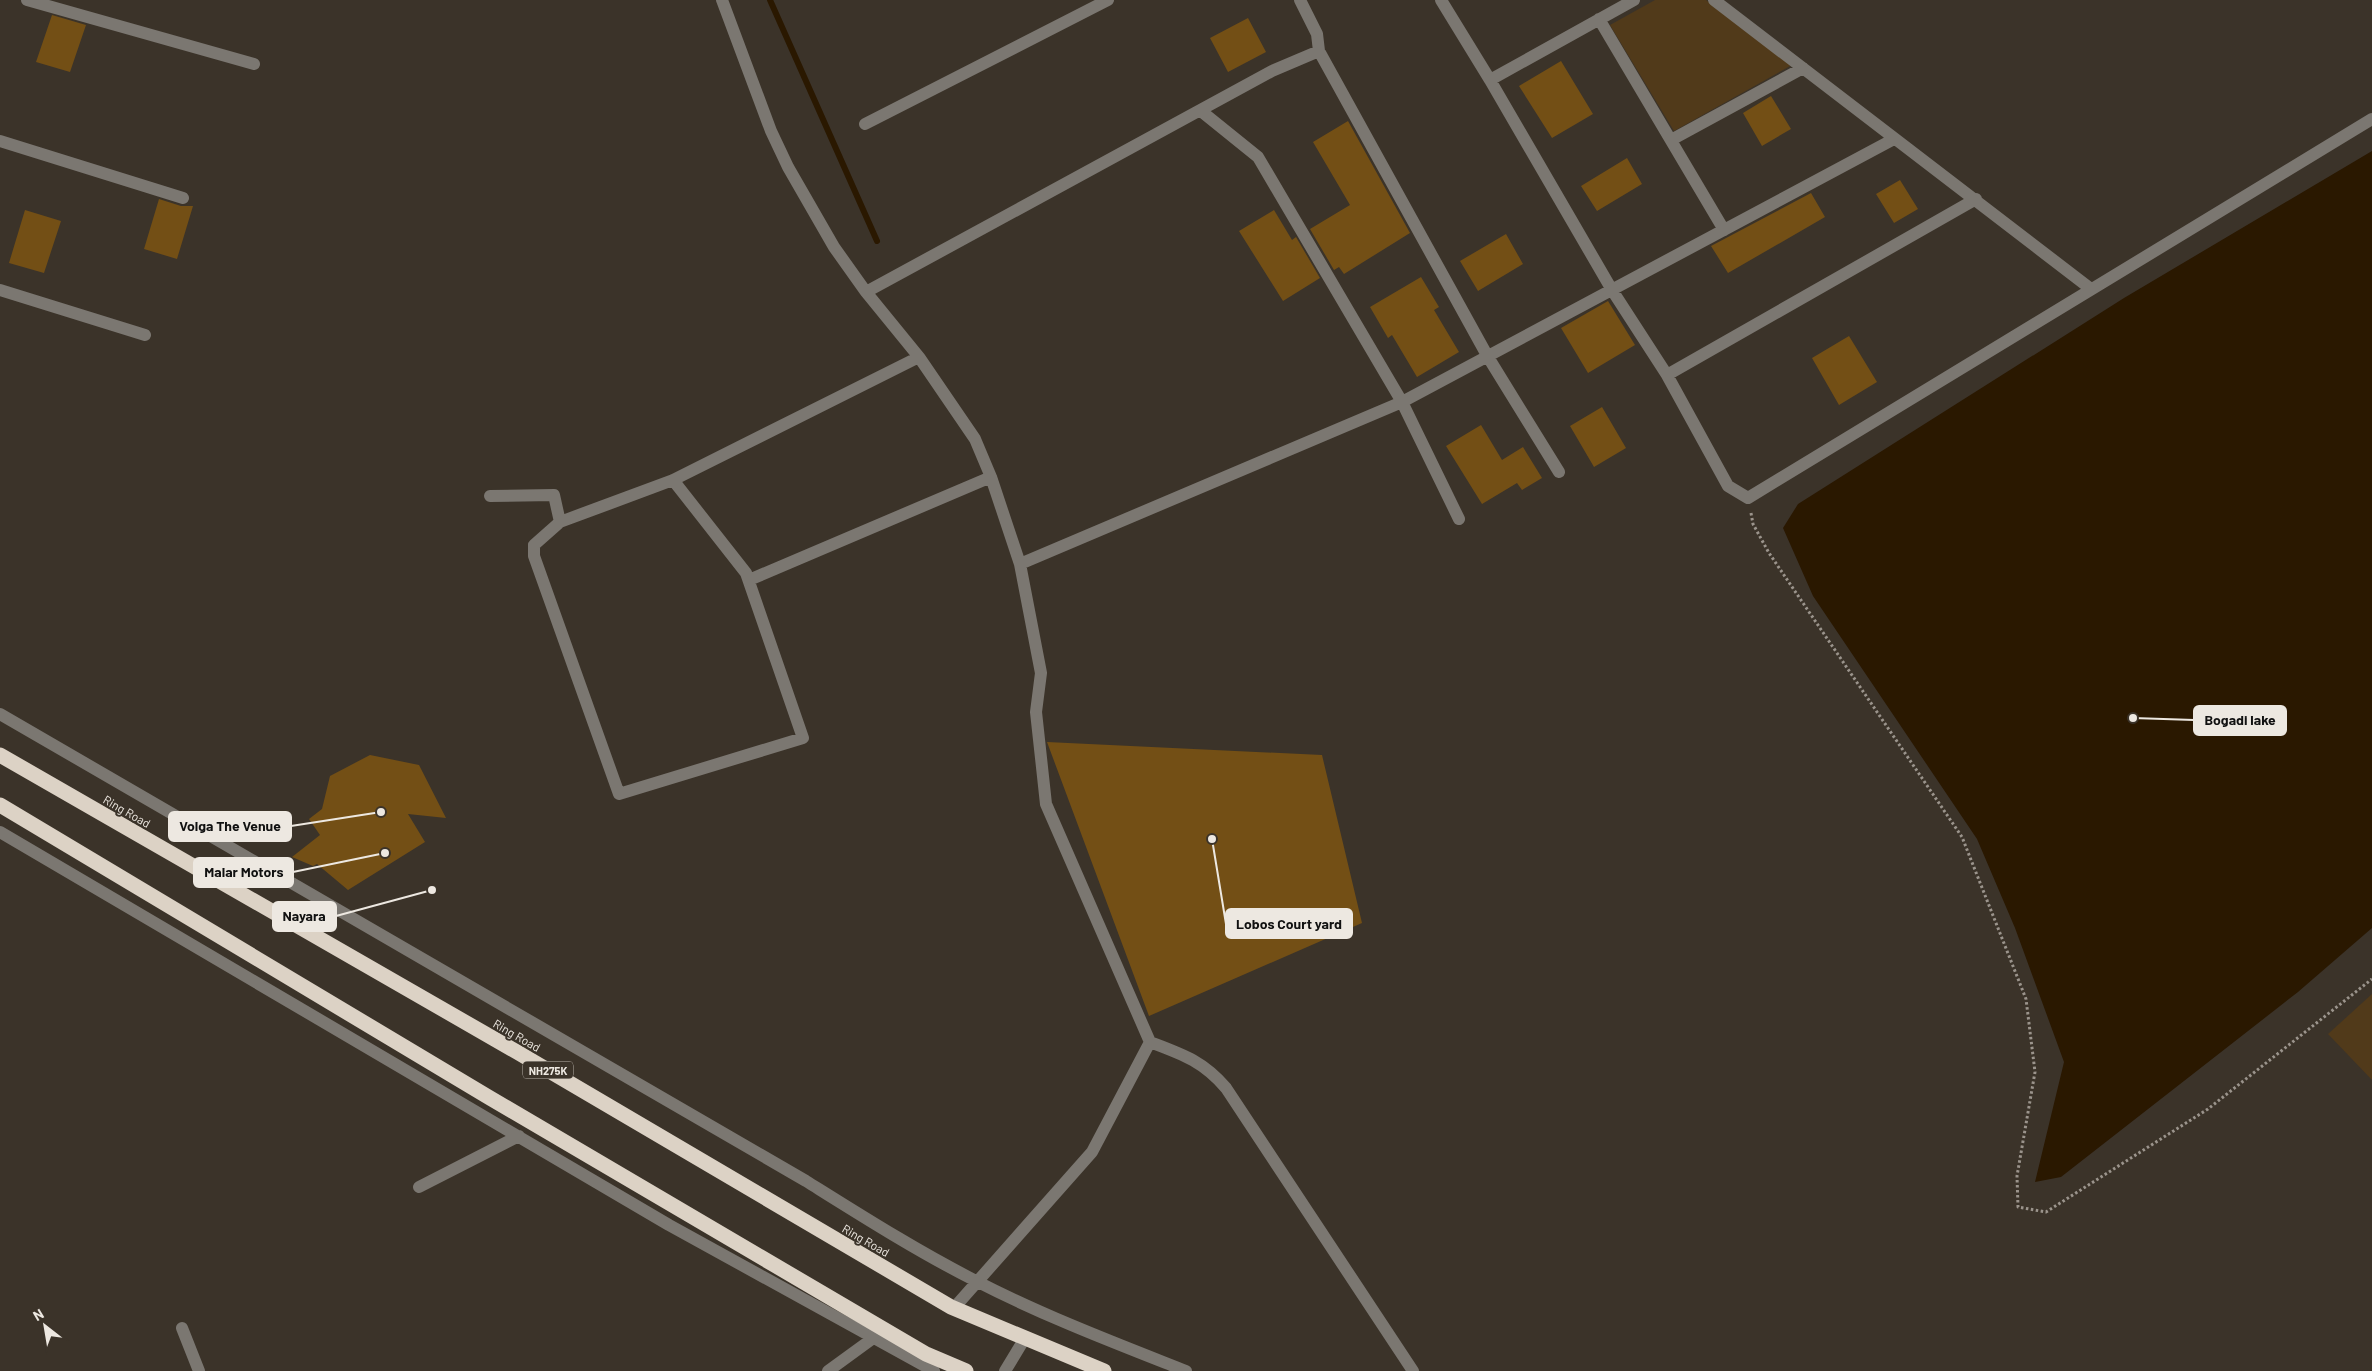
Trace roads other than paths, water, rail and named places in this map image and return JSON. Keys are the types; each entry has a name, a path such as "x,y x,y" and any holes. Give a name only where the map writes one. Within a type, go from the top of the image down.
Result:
{"highway":[{"name":"Ring Road","path":"0,755 517,1052 954,1308 1104,1371"},
{"path":"0,805 498,1103 926,1354 966,1371"}],"street":[{"path":"27,0 254,64"},
{"path":"722,0 771,131 788,167 834,247 866,292 920,357 975,439 991,477 1020,564 1041,673 1036,712 1046,804 1150,1042 1195,1060 1211,1071 1226,1088 1413,1371"},
{"path":"865,124 1108,0"},
{"path":"1300,0 1317,34 1319,51 1488,357 1559,472"},
{"path":"1441,0 1490,80 1612,290 1667,375 1728,486 1748,498 2372,119"},
{"path":"1490,80 1634,0"},
{"path":"1714,0 2091,289"},
{"path":"1599,19 1724,230"},
{"path":"866,292 1272,71 1319,51"},
{"path":"1671,140 1802,68"},
{"path":"1201,111 1258,157 1402,402 1459,519"},
{"path":"1020,564 1402,402 1894,139"},
{"path":"0,141 182,198"},
{"path":"1667,375 1976,199"},
{"path":"0,290 145,335"},
{"path":"673,480 746,573 803,738 619,794 534,556 534,545 560,522 673,480 920,357"},
{"path":"749,580 991,477"},
{"path":"490,496 554,495 560,522"},
{"path":"0,714 806,1180 900,1240 978,1282 1071,1325 1186,1371"},
{"path":"0,832 669,1225 872,1339 934,1371"},
{"path":"954,1308 1092,1152 1150,1042"},
{"path":"419,1187 519,1136"},
{"path":"182,1328 199,1371"},
{"path":"1005,1371 1025,1338"},
{"path":"828,1371 872,1339"}],"waterway":[{"path":"770,0 877,241"}],"place":[{"name":"Bogadi lake","path":"2133,718"},
{"name":"Volga The Venue","path":"381,812"},
{"name":"Lobos Court yard","path":"1212,839"},
{"name":"Malar Motors","path":"385,853"},
{"name":"Nayara","path":"432,890"}]}
